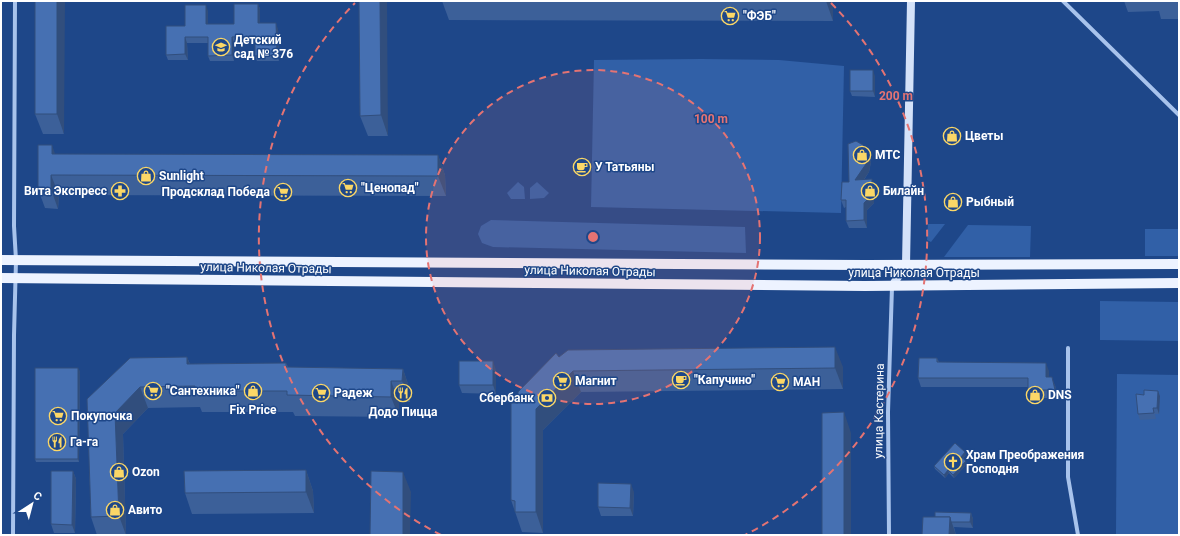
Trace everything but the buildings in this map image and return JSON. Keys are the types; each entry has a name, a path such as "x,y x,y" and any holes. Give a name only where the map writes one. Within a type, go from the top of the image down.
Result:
{"main road":[{"name":"улица Николая Отрады","path":"1,260 906,265 1179,264"},
{"name":"улица Николая Отрады","path":"1,278 892,286 1179,283"}],"street":[{"path":"13,535 16,260 14,226 15,1"},
{"path":"892,286 906,265 911,1"},
{"path":"1063,1 1179,115"},
{"name":"улица Кастерина","path":"889,535 888,412 892,286"},
{"path":"1068,348 1068,477 1078,535"}],"shaded area":[{"path":"594,60 779,60 844,66 841,213 591,207"},
{"path":"518,182 524,187 525,199 511,199 507,193"},
{"path":"537,182 549,193 544,198 530,199 530,188"},
{"path":"491,220 745,227 746,253 493,247 482,243 478,234 481,226"},
{"path":"928,224 945,224 931,242 927,240"},
{"path":"968,225 1031,226 1030,257 944,257"},
{"path":"1145,229 1179,229 1179,256 1145,256"},
{"path":"1100,301 1179,302 1179,341 1100,340"},
{"path":"1117,374 1179,375 1179,535 1116,535"}],"place":[{"name":"\"ФЭБ\"","path":"730,16"},
{"name":"Детский сад № 376","path":"221,47"},
{"name":"Цветы","path":"952,136"},
{"name":"МТС","path":"862,155"},
{"name":"У Татьяны","path":"582,167"},
{"name":"Sunlight","path":"146,176"},
{"name":"\"Ценопад\"","path":"348,188"},
{"name":"Вита Экспресс","path":"120,191"},
{"name":"Билайн","path":"870,191"},
{"name":"Продсклад Победа","path":"283,192"},
{"name":"Рыбный","path":"953,202"},
{"name":"\"Капучино\"","path":"681,380"},
{"name":"Магнит","path":"562,381"},
{"name":"МАН","path":"780,382"},
{"name":"\"Сантехника\"","path":"153,391"},
{"name":"Fix Price","path":"253,391"},
{"name":"Радеж","path":"321,393"},
{"name":"Додо Пицца","path":"403,393"},
{"name":"DNS","path":"1035,395"},
{"name":"Сбербанк","path":"547,398"},
{"name":"Покупочка","path":"58,416"},
{"name":"Га-га","path":"57,442"},
{"name":"Храм Преображения Господня","path":"953,462"},
{"name":"Ozon","path":"119,472"},
{"name":"Авито","path":"115,510"}]}
